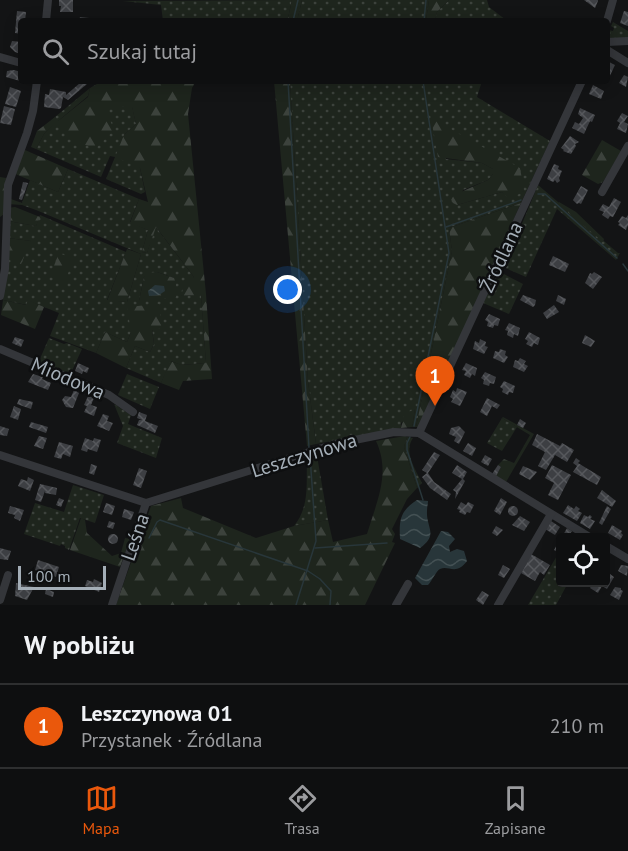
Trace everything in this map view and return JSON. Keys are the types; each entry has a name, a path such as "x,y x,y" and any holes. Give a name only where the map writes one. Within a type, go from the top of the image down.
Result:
{"street":[{"path":"45,18 48,0"},
{"path":"608,18 613,0"},
{"path":"610,42 628,41"},
{"path":"610,52 628,63"},
{"path":"0,57 18,62"},
{"path":"0,296 5,269 8,184 27,133 37,84"},
{"name":"Źródlana","path":"419,433 581,84"},
{"path":"602,192 628,146"},
{"name":"Miodowa","path":"0,349 109,395 132,412"},
{"name":"Leszczynowa","path":"146,503 372,435 404,431 419,433"},
{"path":"419,433 584,533"},
{"path":"0,455 146,503"},
{"name":"Leśna","path":"112,605 146,503"},
{"path":"498,605 552,514"},
{"path":"610,548 628,559"},
{"path":"0,600 8,575"},
{"path":"396,605 408,584"}],"green space":[{"path":"292,0 288,18 163,18 161,5 123,1"},
{"path":"292,0 302,0 298,18 288,18"},
{"path":"302,0 429,0 426,18 298,18"},
{"path":"429,0 449,0 437,12 436,18 426,18"},
{"path":"449,0 487,0 489,7 503,18 436,18 437,12"},
{"path":"613,22 628,31 628,39 610,39 610,30 613,31 614,28 611,26"},
{"path":"97,84 194,84 188,114 212,379 183,381 179,390 161,383 170,361 182,365 206,363 201,295 181,296 184,285 194,277 156,227 147,253 142,252 148,230 130,223 139,199 148,202 140,168 115,157 124,135 136,124 132,107 105,107 114,130 95,149 69,138 58,121 88,97 90,88"},
{"path":"274,84 290,84 308,381 316,444 307,446"},
{"path":"290,84 481,84 477,97 550,141 521,203 449,228 452,251 416,427 412,427 415,409 401,423 401,428 316,444 308,381","holes":["432,119 524,191 506,195 502,192 457,205 463,190 488,180 493,174 493,169 482,163 446,159"]},
{"path":"90,88 88,96 58,121 104,107 132,106 136,124 124,135 140,168 145,192 141,194 106,179 115,157 110,156 101,177 36,149 44,134 57,121 55,117"},
{"path":"55,117 58,121 44,134 36,149 31,147 37,131"},
{"path":"431,118 520,168 524,191 514,197 508,198 502,192 457,205 453,203 451,199 454,195 488,180 493,174 493,169 482,163 438,157"},
{"path":"602,140 621,151 603,182 598,184 582,175"},
{"path":"25,150 68,169 58,192 13,173"},
{"path":"68,169 139,199 130,222 148,230 142,252 147,253 155,226 194,277 181,296 201,294 206,363 181,365 171,361 161,383 126,368 135,346 150,352 154,344 152,329 131,332 127,342 105,332 96,353 50,336 59,313 29,301 27,305 3,300 7,259 31,241 8,238 8,221 36,226 40,215 126,252 107,300 127,302 141,254 36,210 22,205 8,204 8,198 22,203 30,180 58,192","holes":["157,272 174,278 139,301 144,277"]},
{"path":"0,177 6,178 4,214 0,217"},
{"path":"538,185 620,253 616,260 557,209 526,277 503,267 501,265 515,231 519,231"},
{"path":"559,202 576,212 604,239 603,242 558,204"},
{"path":"521,203 419,427 416,427 452,251 449,228"},
{"path":"15,207 40,217 36,226 8,221 8,208"},
{"path":"8,238 31,241 21,264 7,259"},
{"path":"127,249 141,254 127,302 107,301"},
{"path":"59,253 74,259 64,283 50,276"},
{"path":"157,272 174,278 176,297 139,301 144,277 147,273"},
{"path":"502,273 523,284 509,314 483,303 496,275"},
{"path":"3,300 26,305 28,300 44,307 35,329 1,315"},
{"path":"159,304 162,328 152,330 154,344 150,352 135,346 126,368 96,353 105,332 127,342 131,332 127,307"},
{"path":"49,338 82,349 70,375 39,361"},
{"path":"127,374 159,387 150,409 118,395"},
{"path":"114,404 131,415 128,424 162,438 156,458 117,443 123,426"},
{"path":"415,409 412,427 401,428 404,414"},
{"path":"503,417 534,434 506,482 496,476 501,467 498,465 504,459 514,463 530,435"},
{"path":"502,418 517,427 502,451 487,443"},
{"path":"407,437 413,438 410,443 410,455 422,483 417,488 404,447"},
{"path":"407,437 404,447 417,488 407,499 392,529 395,534 392,542 395,543 365,605 116,605 151,506 181,498 183,508 256,538 294,526 328,520 333,542 367,534 381,487 382,464 376,441"},
{"path":"317,456 328,520 294,526 305,503 307,460"},
{"path":"73,485 104,495 95,523 80,518 69,550 61,544 60,546 24,534 35,503 64,512"},
{"path":"81,518 85,520 87,533 112,556 121,553 125,538 130,539 120,567 70,550"},
{"path":"556,557 556,587 566,587 556,605 528,605"}],"water":[{"path":"155,285 164,286 165,291 159,295 149,296 148,291"},
{"path":"417,500 428,501 427,517 430,531 429,539 420,548 400,539 402,516 407,508"},
{"path":"441,531 448,532 455,539 449,546 450,552 457,549 464,551 467,561 456,569 440,569 428,585 422,585 415,578"}],"building":[{"path":"59,0 73,0 73,12 60,12"},
{"path":"584,0 598,0 598,1 595,8"},
{"path":"17,11 26,12 25,18 18,18 18,34 15,33"},
{"path":"624,11 628,12 628,26 620,23"},
{"path":"12,41 18,42 18,53 15,52 10,47"},
{"path":"610,62 615,65 610,76"},
{"path":"7,71 18,71 18,80 6,77"},
{"path":"624,75 628,77 626,87 619,83"},
{"path":"79,84 87,84 68,100 63,97 61,108 44,107 45,94 49,95 50,89 66,92 66,95"},
{"path":"593,85 604,91 601,99 589,94"},
{"path":"10,87 21,91 16,107 5,104"},
{"path":"4,106 15,109 11,125 0,123"},
{"path":"580,108 595,115 584,134 572,128 575,122 579,124 583,118 578,114"},
{"path":"622,113 628,116 624,122 628,124 626,133 617,129 620,123 617,121"},
{"path":"570,136 579,142 575,144 571,154 561,148"},
{"path":"554,164 562,171 560,181 557,183 555,180 553,182 547,179"},
{"path":"23,182 28,183 22,200 19,199"},
{"path":"581,186 588,190 581,204 577,204 573,200"},
{"path":"614,198 621,202 613,217 610,216 608,219 602,215 604,212 599,210 603,204 609,207"},
{"path":"628,215 626,230 618,225 620,223 618,222 622,216 626,218"},
{"path":"553,256 569,264 565,272 549,265"},
{"path":"594,272 602,277 593,289 585,283 590,273"},
{"path":"523,295 536,300 533,307 520,300"},
{"path":"558,295 566,299 564,305 556,301"},
{"path":"554,305 559,312 547,319 543,313"},
{"path":"489,314 500,319 498,326 494,325 493,328 487,326 488,322 485,320"},
{"path":"509,323 520,328 518,336 514,334 513,338 507,335 508,331 505,330"},
{"path":"529,332 540,338 538,345 534,343 532,347 526,344 528,341 525,339"},
{"path":"585,335 595,341 591,347 582,343"},
{"path":"15,337 24,340 21,347 12,343"},
{"path":"480,339 486,342 485,346 488,347 484,354 473,349 475,341 479,343"},
{"path":"500,349 506,351 505,355 508,357 504,363 493,358 495,351 499,352"},
{"path":"520,358 526,361 524,364 528,366 524,372 513,367 515,360 518,361"},
{"path":"78,363 89,368 87,373 83,371 82,374 75,371"},
{"path":"466,363 477,368 475,376 472,374 470,378 464,375 466,371 462,370"},
{"path":"485,372 496,377 494,384 490,383 489,386 483,384 484,380 481,378"},
{"path":"33,374 51,383 48,390 28,382"},
{"path":"504,381 515,386 513,393 509,392 508,395 502,392 503,389 500,387"},
{"path":"457,388 467,392 460,406 451,402 453,399 450,397 453,390 456,392"},
{"path":"74,390 79,393 73,408 66,407 62,400 65,396 71,397"},
{"path":"88,396 94,398 91,405 97,407 94,416 84,412"},
{"path":"487,398 500,405 497,409 492,406 487,416 480,412"},
{"path":"19,399 33,402 31,409 17,404"},
{"path":"14,406 21,409 18,420 10,417"},
{"path":"139,412 147,415 145,421 158,426 155,433 137,425 139,420 142,420 137,418"},
{"path":"103,414 109,416 107,421 113,423 109,431 97,426"},
{"path":"520,419 526,423 523,428 517,425"},
{"path":"31,422 48,427 46,433 29,427"},
{"path":"0,426 9,429 7,436 0,435"},
{"path":"459,426 465,432 459,444 454,441 456,437 449,434 451,428"},
{"path":"537,434 560,446 562,443 574,450 567,462 555,455 546,470 538,466 545,452 532,445"},
{"path":"39,436 47,438 43,449 34,446"},
{"path":"85,438 93,441 94,438 101,440 97,452 88,449 87,452 81,450"},
{"path":"59,442 73,446 70,457 63,454 61,459 54,457"},
{"path":"468,443 476,448 472,456 463,451"},
{"path":"434,452 440,455 428,473 434,482 451,494 447,500 430,488 422,477 427,473 422,470"},
{"path":"485,455 492,459 488,466 481,462"},
{"path":"576,458 580,461 578,463 601,477 597,485 573,472 577,466 573,463"},
{"path":"91,464 97,466 94,475 89,473"},
{"path":"457,465 467,472 463,479 465,481 455,499 456,492 453,490 462,479 452,473"},
{"path":"498,465 501,467 496,476 492,474"},
{"path":"552,465 571,475 558,500 548,495 554,483 545,478"},
{"path":"523,466 537,472 530,480 519,474"},
{"path":"139,468 147,471 141,488 133,485"},
{"path":"28,477 34,480 30,491 18,486 21,479 27,481"},
{"path":"40,484 57,488 56,495 45,493 45,491 41,502 35,500"},
{"path":"602,490 616,501 612,507 597,498"},
{"path":"59,498 64,500 61,507 56,505"},
{"path":"501,498 507,502 500,515 494,511"},
{"path":"461,502 474,505 470,513 467,512 465,515 459,512 460,510 457,509"},
{"path":"106,503 115,506 112,515 103,512"},
{"path":"568,505 574,509 576,506 580,509 578,511 582,513 577,521 563,513"},
{"path":"10,506 24,510 20,521 14,518 15,515 8,513"},
{"path":"513,506 517,507 517,515 513,516 509,515 508,511 509,507"},
{"path":"607,506 611,509 602,525 599,523"},
{"path":"124,509 134,512 131,520 122,517"},
{"path":"584,515 588,517 590,515 592,517 590,519 595,521 590,529 580,523"},
{"path":"520,516 530,522 524,531 512,525"},
{"path":"109,521 115,523 113,529 107,527"},
{"path":"551,521 560,527 555,535 545,529"},
{"path":"612,525 622,531 623,535 620,540 608,533"},
{"path":"496,526 503,530 497,536 492,533"},
{"path":"567,528 572,531 571,533 564,533"},
{"path":"113,534 118,539 113,544 108,539"},
{"path":"0,548 11,551 8,560 0,559"},
{"path":"531,554 550,565 544,575 540,572 535,581 521,573"},
{"path":"38,560 59,567 56,577 35,570"},
{"path":"503,565 510,569 504,578 498,575"},
{"path":"621,565 628,566 627,576 618,571"},
{"path":"94,579 102,583 99,592 85,586 87,580 93,582"},
{"path":"16,583 34,587 27,600 15,596"},
{"path":"591,587 601,587 598,593"},
{"path":"615,587 623,591 619,600 610,595"},
{"path":"46,589 54,592 53,597 45,594"},
{"path":"482,591 489,595 483,605 476,600"}],"waterway":[{"path":"294,18 298,0"},
{"path":"424,18 426,0"},
{"path":"288,84 309,448"},
{"path":"414,426 449,253 423,84"},
{"path":"538,194 545,194 617,258"},
{"path":"446,227 521,200"},
{"path":"623,264 628,271"},
{"path":"410,437 407,450 423,500"},
{"path":"296,605 316,541 310,456"},
{"path":"149,538 160,520 308,571 320,579 331,591 330,605"},
{"path":"315,548 387,543"}],"place":[{"name":"Leszczynowa 01","path":"435,406"}]}
